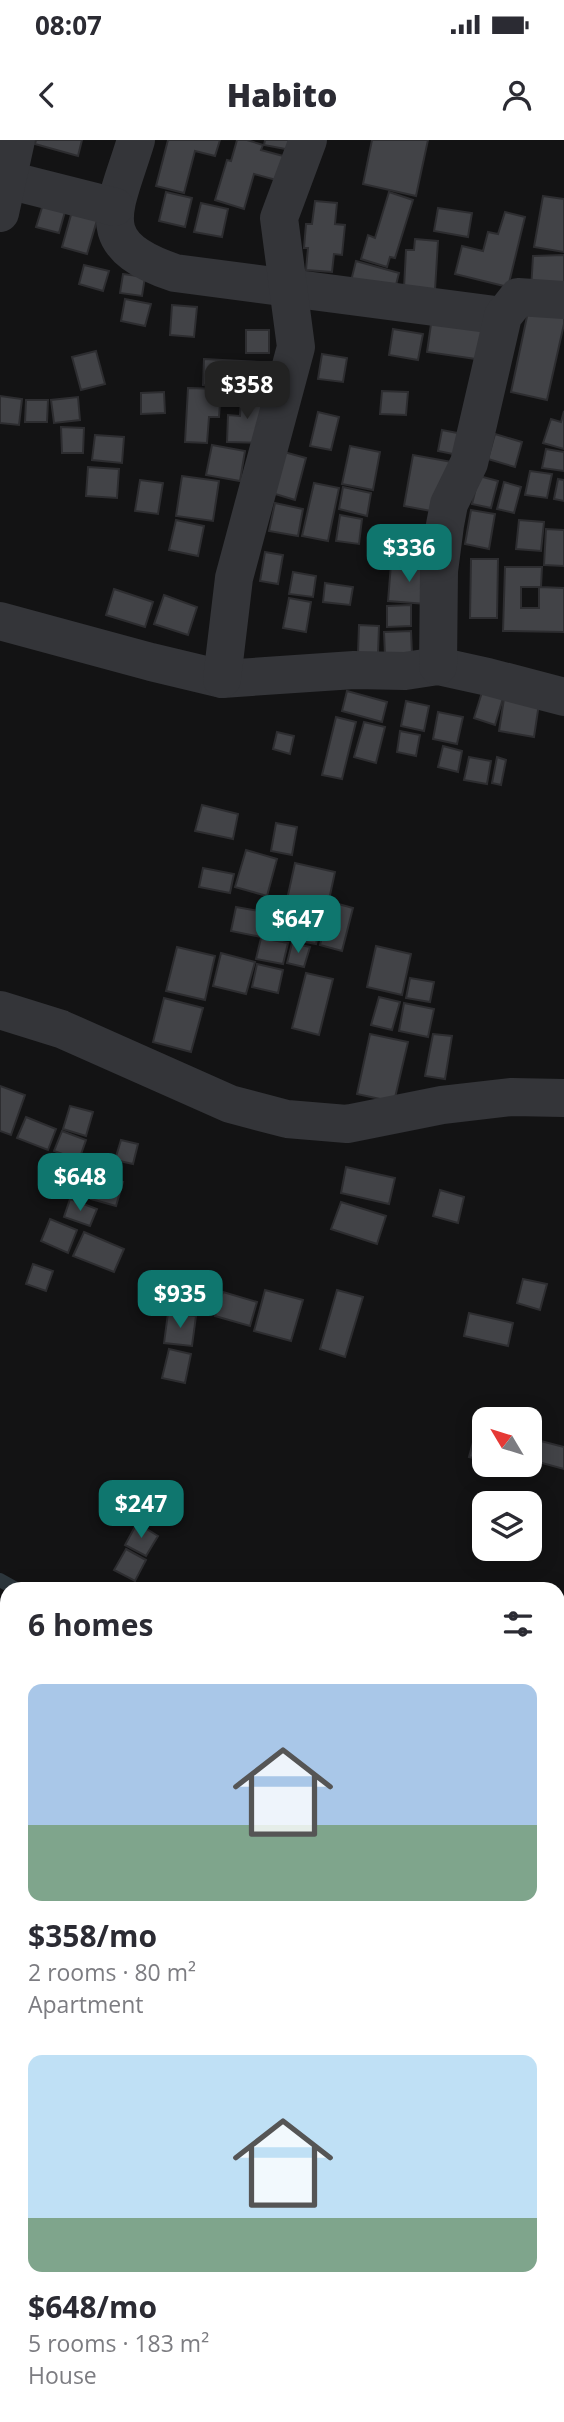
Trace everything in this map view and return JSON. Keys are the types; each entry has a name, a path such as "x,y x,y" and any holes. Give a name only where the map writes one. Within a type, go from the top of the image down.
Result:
{"street":[{"path":"16,140 4,197 116,207"},
{"path":"136,140 116,207 114,226 129,251 148,264 175,273 503,316"},
{"path":"222,678 234,578 296,348 279,218 308,140"},
{"path":"438,666 439,571 445,525 449,504 469,463 503,316 518,297 564,300"},
{"path":"0,621 151,662 222,678 354,670 405,671 438,666 468,671 564,697"},
{"path":"0,1010 61,1029 230,1104 287,1119 347,1124 442,1105 512,1097 564,1098"}],"building":[{"path":"36,140 82,140 78,156 35,144"},
{"path":"168,140 220,140 215,156 195,151 184,193 156,186"},
{"path":"237,140 263,145 261,150 287,157 280,181 254,174 244,209 215,200 227,160 231,161"},
{"path":"265,140 298,140 296,151 264,145"},
{"path":"372,140 428,140 416,196 363,184"},
{"path":"166,192 192,198 185,227 159,221"},
{"path":"389,192 413,200 395,258 390,257 387,267 361,259 368,235 375,238"},
{"path":"543,196 564,199 564,252 534,247"},
{"path":"44,201 66,208 59,233 36,227"},
{"path":"315,201 337,203 335,224 345,225 342,255 334,254 332,272 306,270 306,224 312,224"},
{"path":"201,203 228,209 222,237 194,232"},
{"path":"74,204 100,210 87,254 62,247"},
{"path":"438,208 472,213 468,237 434,231"},
{"path":"505,212 525,217 508,287 455,274 462,246 483,251 488,232 498,234"},
{"path":"415,239 438,241 435,290 404,288 406,250 414,250"},
{"path":"564,255 564,289 531,290 533,256"},
{"path":"356,261 399,273 393,297 350,285"},
{"path":"84,265 109,271 103,291 79,284"},
{"path":"123,274 145,277 142,296 120,293"},
{"path":"125,299 151,304 145,326 121,321"},
{"path":"172,305 197,307 194,337 170,335"},
{"path":"529,307 564,314 547,400 511,392"},
{"path":"432,317 488,325 483,360 427,352"},
{"path":"393,329 423,334 418,360 389,355"},
{"path":"246,330 269,330 269,353 246,353"},
{"path":"96,351 105,384 81,390 72,357"},
{"path":"322,354 347,358 343,382 318,379"},
{"path":"204,359 260,362 258,388 203,385"},
{"path":"188,388 221,389 219,417 209,417 207,443 185,442"},
{"path":"382,391 408,392 406,415 380,414"},
{"path":"164,392 165,413 141,414 141,393"},
{"path":"241,394 263,395 261,443 227,442 228,415 240,416"},
{"path":"0,396 22,399 19,425 0,423"},
{"path":"78,397 80,420 54,423 51,400"},
{"path":"26,400 48,400 47,422 25,422"},
{"path":"564,411 564,449 543,443 551,419 561,422"},
{"path":"318,412 339,417 331,450 310,446"},
{"path":"61,427 84,428 83,453 62,453"},
{"path":"442,430 473,436 468,457 438,451"},
{"path":"495,434 522,442 515,467 488,459"},
{"path":"95,435 124,437 122,463 92,460"},
{"path":"212,445 245,451 240,481 206,475"},
{"path":"350,446 380,452 373,490 342,484"},
{"path":"546,449 564,452 564,471 542,468"},
{"path":"284,452 306,458 295,500 272,493"},
{"path":"413,455 452,462 442,513 404,506"},
{"path":"88,467 119,469 117,498 86,496"},
{"path":"530,471 552,474 547,498 525,495"},
{"path":"182,476 219,481 213,521 176,516"},
{"path":"479,476 498,481 491,508 472,504"},
{"path":"558,479 564,480 564,501 554,499"},
{"path":"140,480 163,483 158,514 135,511"},
{"path":"504,482 521,487 514,513 497,509"},
{"path":"314,483 339,488 328,541 302,536"},
{"path":"343,487 371,493 367,516 339,509"},
{"path":"275,503 303,509 298,536 269,531"},
{"path":"471,510 495,514 489,549 465,544"},
{"path":"340,515 362,519 359,544 336,541"},
{"path":"176,520 204,526 198,556 169,550"},
{"path":"519,520 544,522 541,551 516,549"},
{"path":"546,529 564,530 564,566 544,565"},
{"path":"396,541 432,544 430,562 395,559"},
{"path":"265,552 283,555 278,584 260,581"},
{"path":"471,559 498,559 497,618 470,618"},
{"path":"391,564 429,566 426,604 388,601"},
{"path":"505,567 542,567 541,587 564,588 564,632 503,631","holes":["521,587 539,587 539,608 521,608"]},
{"path":"293,572 316,576 313,597 289,594"},
{"path":"325,583 353,587 350,605 323,602"},
{"path":"114,589 153,602 145,627 106,615"},
{"path":"164,595 197,607 188,635 154,624"},
{"path":"289,598 311,602 306,632 283,628"},
{"path":"411,605 411,626 387,627 387,606"},
{"path":"359,625 379,626 378,653 358,653"},
{"path":"411,631 412,654 385,655 384,632"},
{"path":"483,689 504,695 495,725 474,718"},
{"path":"347,691 387,702 382,722 342,711"},
{"path":"505,692 540,697 534,737 499,731"},
{"path":"406,701 429,706 424,731 401,726"},
{"path":"438,712 463,717 457,744 433,739"},
{"path":"336,717 356,722 342,779 322,775"},
{"path":"364,722 385,727 376,763 354,757"},
{"path":"400,731 420,735 416,756 397,752"},
{"path":"277,732 294,736 290,754 273,749"},
{"path":"443,746 462,751 458,772 438,767"},
{"path":"469,757 491,761 487,784 464,780"},
{"path":"497,757 506,760 501,785 492,783"},
{"path":"202,805 238,814 233,839 195,831"},
{"path":"276,823 297,827 292,855 271,851"},
{"path":"246,850 277,859 267,896 235,887"},
{"path":"295,863 335,872 326,914 286,904"},
{"path":"203,868 234,874 230,893 199,887"},
{"path":"331,902 353,908 342,951 320,945"},
{"path":"236,907 265,912 261,937 231,931"},
{"path":"300,913 322,917 316,944 295,940"},
{"path":"261,938 288,943 283,964 256,959"},
{"path":"292,943 310,947 304,967 287,963"},
{"path":"376,946 411,954 402,995 367,987"},
{"path":"177,947 215,956 205,1000 166,991"},
{"path":"221,953 255,962 246,994 213,986"},
{"path":"257,964 283,970 278,993 252,987"},
{"path":"306,973 333,979 319,1035 292,1028"},
{"path":"410,978 434,982 430,1002 406,998"},
{"path":"379,997 400,1002 392,1030 371,1025"},
{"path":"164,998 203,1008 191,1052 153,1042"},
{"path":"404,1003 434,1009 428,1037 399,1031"},
{"path":"370,1034 408,1042 394,1102 357,1094"},
{"path":"433,1034 452,1036 445,1079 425,1076"},
{"path":"0,1086 25,1095 11,1135 0,1131"},
{"path":"70,1106 93,1112 86,1136 63,1129"},
{"path":"26,1117 56,1129 48,1150 17,1138"},
{"path":"62,1131 86,1140 79,1160 54,1151"},
{"path":"121,1140 138,1144 133,1164 115,1160"},
{"path":"72,1164 95,1172 86,1198 64,1191"},
{"path":"346,1167 395,1178 389,1204 341,1193"},
{"path":"99,1174 123,1182 116,1206 91,1199"},
{"path":"440,1190 464,1197 458,1223 433,1216"},
{"path":"70,1199 97,1209 90,1226 64,1217"},
{"path":"341,1202 386,1216 377,1244 331,1229"},
{"path":"50,1219 77,1230 68,1253 41,1241"},
{"path":"84,1232 124,1249 114,1272 73,1256"},
{"path":"33,1264 53,1271 46,1291 26,1284"},
{"path":"523,1279 547,1284 540,1310 517,1303"},
{"path":"265,1290 303,1300 291,1341 254,1331"},
{"path":"337,1290 363,1297 345,1357 320,1349"},
{"path":"223,1292 257,1302 250,1326 215,1316"},
{"path":"168,1313 196,1316 192,1346 164,1343"},
{"path":"469,1313 513,1323 508,1346 464,1336"},
{"path":"169,1349 191,1354 185,1383 162,1378"},
{"path":"542,1441 564,1447 564,1469 542,1463"},
{"path":"137,1523 158,1536 146,1556 125,1545"},
{"path":"126,1549 146,1560 135,1581 114,1570"}],"waterway":[{"path":"0,1580 4,1582"}]}
